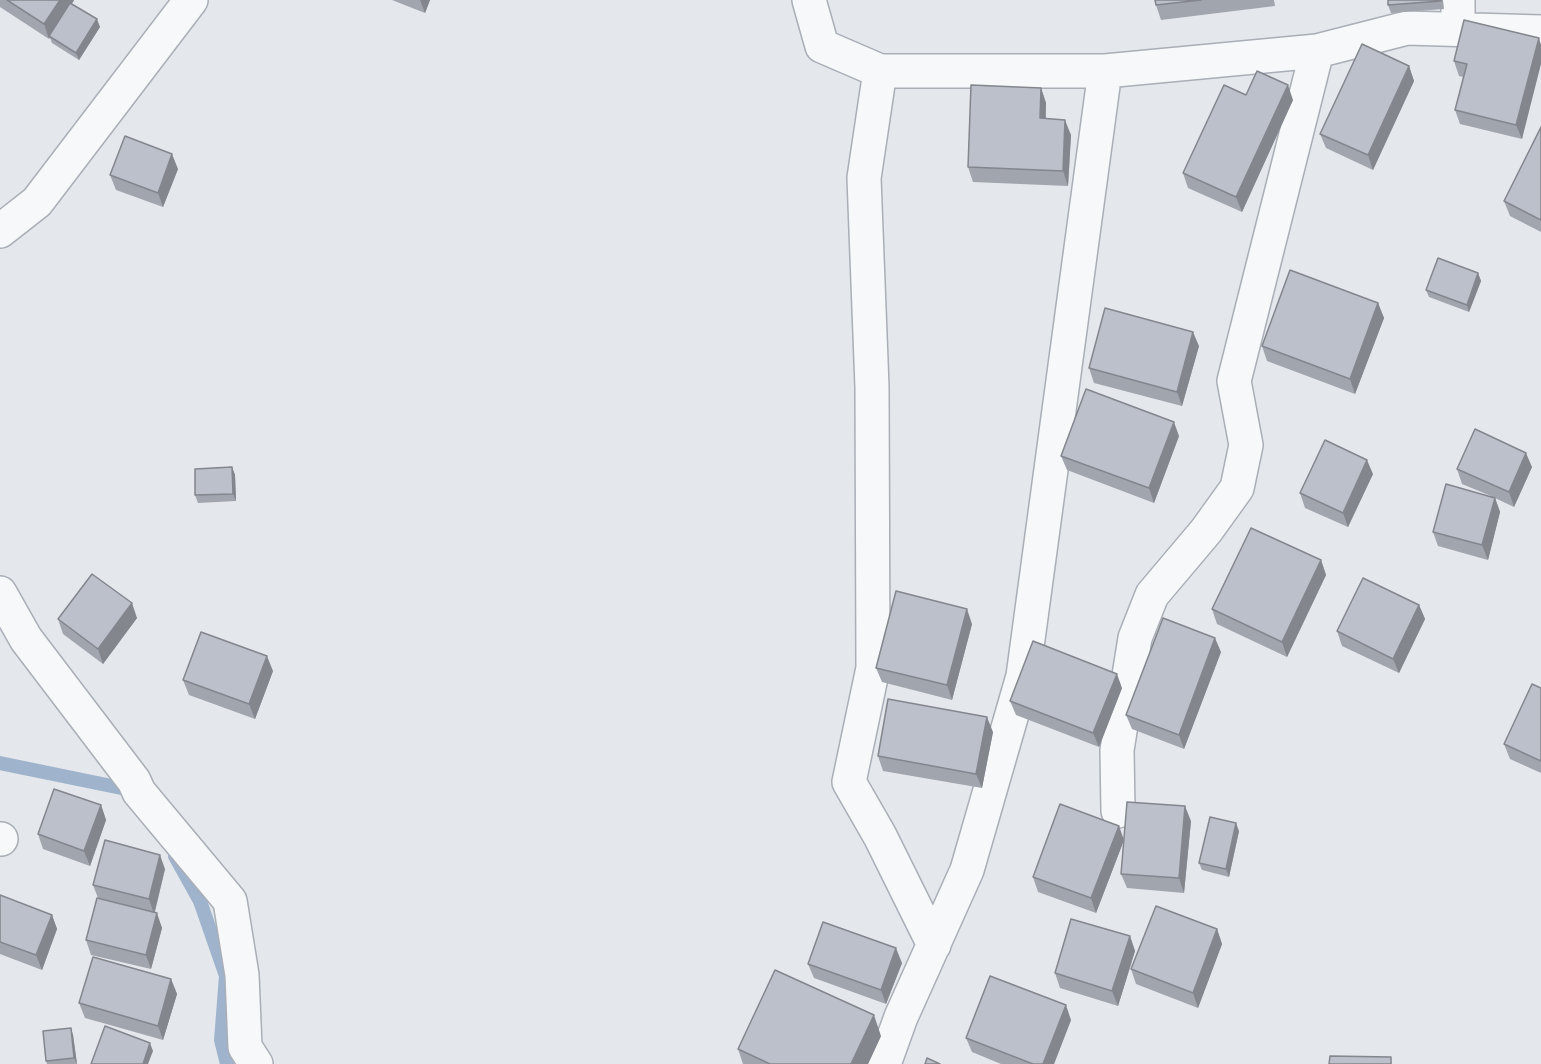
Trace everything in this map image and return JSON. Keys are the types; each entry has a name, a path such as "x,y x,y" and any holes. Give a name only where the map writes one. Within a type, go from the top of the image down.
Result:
{"street":[{"path":"0,231 37,202 191,0"},
{"path":"809,0 822,46 880,71 1105,71 1317,51 1458,15 1541,32"},
{"path":"1118,811 1117,750 1135,638 1152,595 1206,531 1237,488 1246,445 1234,381 1317,51"},
{"path":"880,71 864,178 872,387 873,668 849,782 880,836 934,945"},
{"path":"884,1064 901,1017 967,870 1023,675 1105,71"},
{"path":"0,593 26,639 134,781 139,792 231,901 242,975 246,1058"}],"building":[{"path":"7,0 60,0 44,24"},
{"path":"1155,0 1201,0 1156,5"},
{"path":"1388,0 1441,0 1441,1 1388,5"},
{"path":"70,3 97,19 76,53 49,36"},
{"path":"1464,20 1539,38 1516,125 1455,110 1467,64 1454,61"},
{"path":"1362,44 1409,66 1368,155 1320,134"},
{"path":"1257,71 1288,85 1236,197 1183,173 1224,85 1246,95"},
{"path":"971,85 1041,88 1040,118 1065,120 1063,171 968,167"},
{"path":"1541,127 1541,220 1504,201"},
{"path":"125,136 172,154 158,193 110,175"},
{"path":"1438,258 1478,273 1467,305 1426,290"},
{"path":"1290,270 1378,303 1350,379 1262,346"},
{"path":"1105,308 1193,332 1177,392 1089,368"},
{"path":"1086,389 1174,422 1149,488 1061,456"},
{"path":"1475,429 1526,453 1509,492 1457,469"},
{"path":"1325,440 1367,460 1343,513 1300,493"},
{"path":"232,467 233,494 195,495 195,469"},
{"path":"1446,484 1495,498 1482,545 1433,532"},
{"path":"1251,528 1321,560 1282,642 1212,609"},
{"path":"92,574 132,603 98,649 58,619"},
{"path":"1363,578 1419,605 1393,659 1337,631"},
{"path":"896,591 967,609 947,685 876,668"},
{"path":"1163,618 1215,638 1179,735 1126,715"},
{"path":"201,632 267,656 249,704 183,680"},
{"path":"1033,641 1117,674 1093,733 1010,701"},
{"path":"1532,684 1541,688 1541,761 1504,744"},
{"path":"888,699 987,717 976,774 878,756"},
{"path":"54,789 101,805 84,851 38,834"},
{"path":"1127,802 1185,806 1179,878 1121,874"},
{"path":"1060,804 1119,826 1091,898 1033,877"},
{"path":"1210,817 1236,823 1226,869 1199,863"},
{"path":"105,840 160,855 149,899 93,885"},
{"path":"0,895 52,915 36,955 0,942"},
{"path":"97,898 157,913 146,955 86,940"},
{"path":"1156,906 1217,929 1193,993 1131,969"},
{"path":"1071,919 1130,936 1112,991 1055,973"},
{"path":"823,922 896,948 881,990 808,964"},
{"path":"93,957 171,979 158,1026 79,1003"},
{"path":"775,970 874,1015 851,1064 770,1064 738,1049"},
{"path":"990,976 1066,1005 1043,1064 1033,1064 966,1038"},
{"path":"105,1026 150,1043 143,1064 91,1064"},
{"path":"71,1028 74,1058 46,1061 43,1031"},
{"path":"1330,1056 1391,1057 1391,1064 1329,1064"},
{"path":"927,1058 940,1064 925,1064"}],"waterway":[{"path":"0,763 136,791"},
{"path":"175,856 200,901 226,976 221,1040 227,1064"}]}
